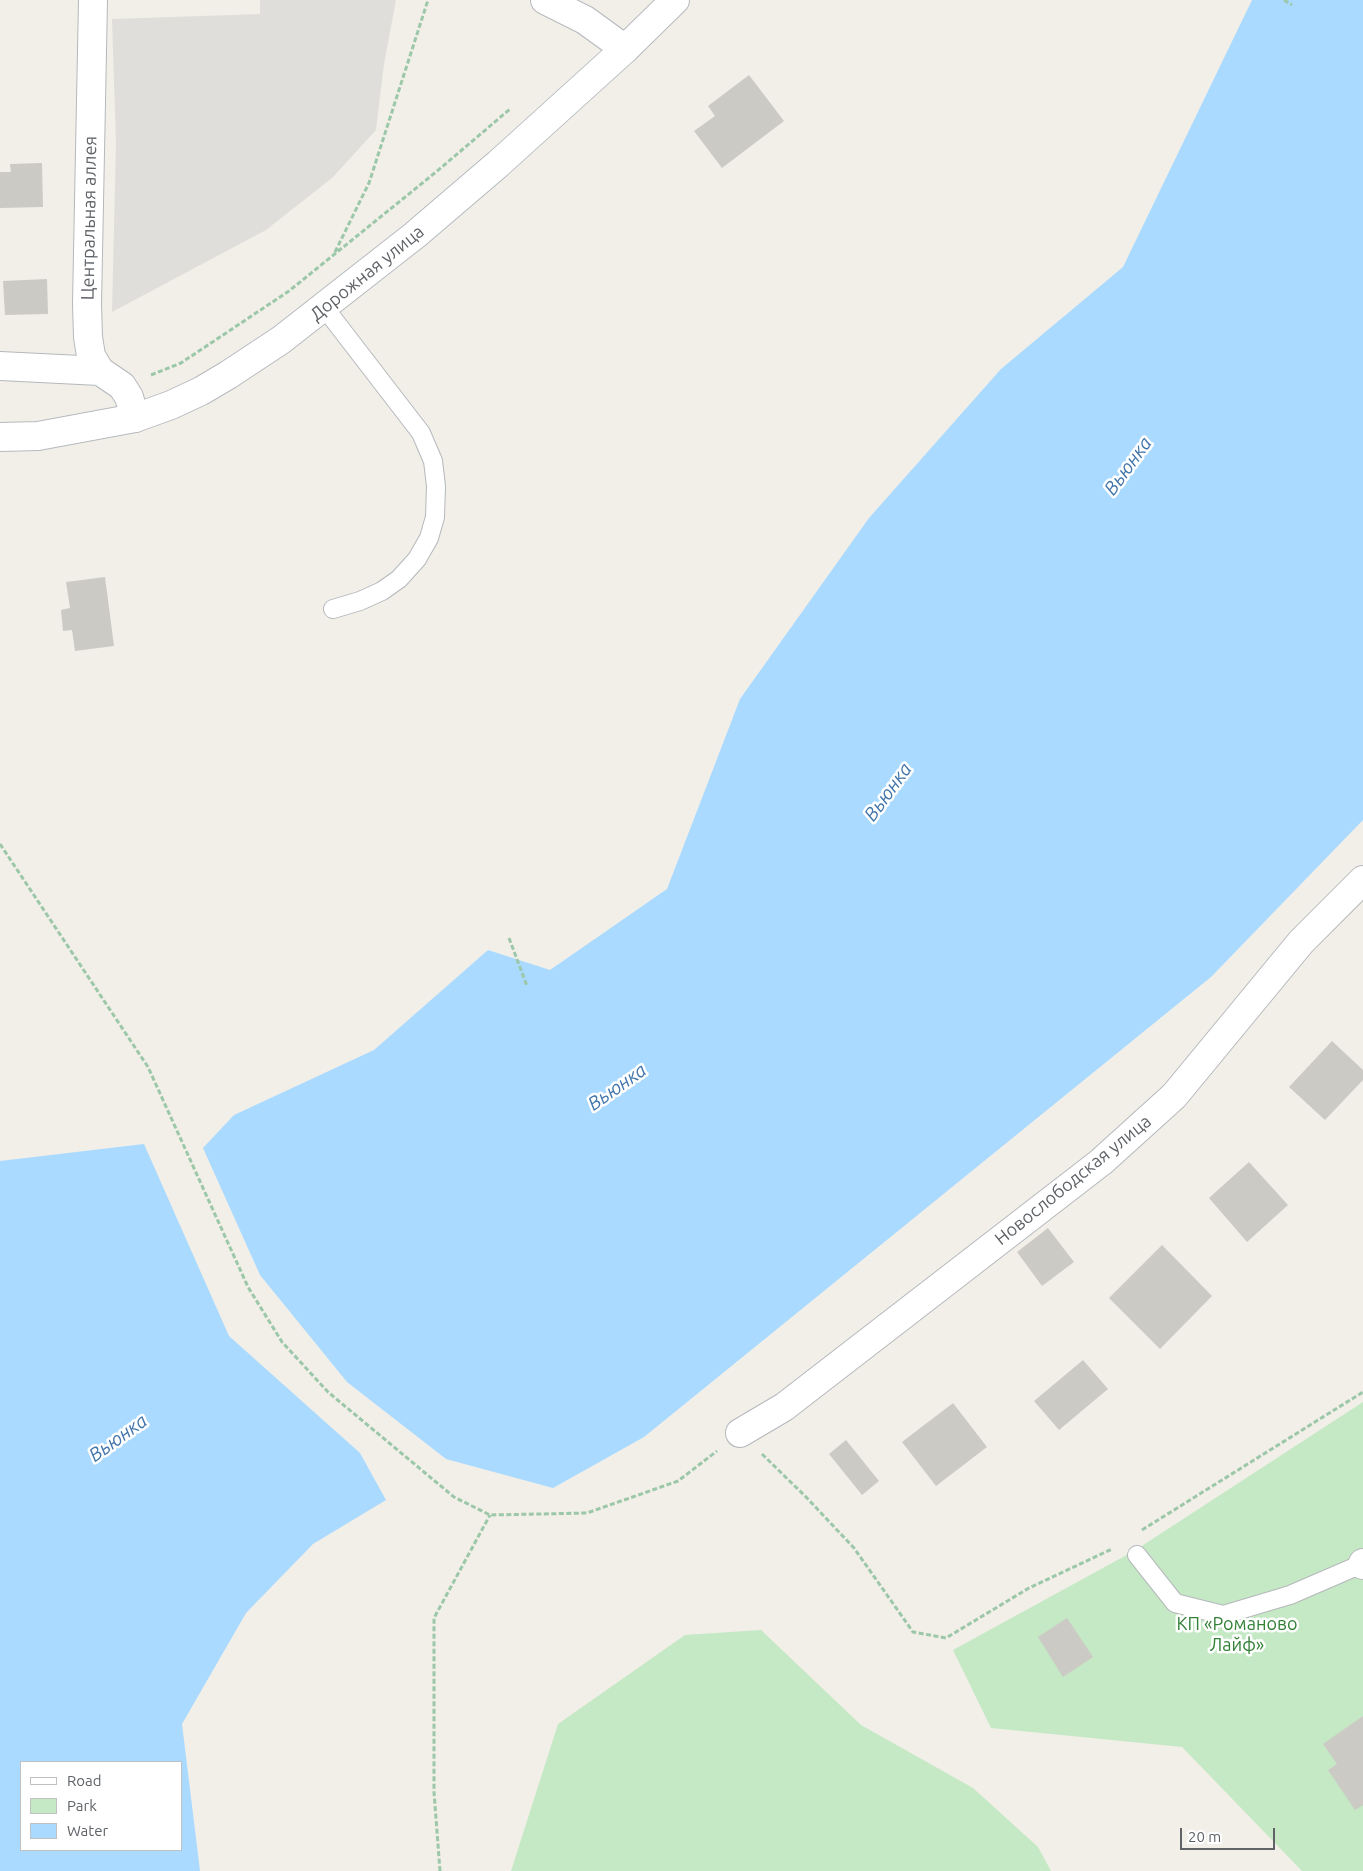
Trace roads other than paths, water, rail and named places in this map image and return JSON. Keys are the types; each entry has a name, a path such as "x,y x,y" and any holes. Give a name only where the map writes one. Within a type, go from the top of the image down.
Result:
{"street":[{"name":"Центральная аллея","path":"93,0 88,337 91,356 129,397 135,418"},
{"path":"545,0 585,20 625,49"},
{"name":"Дорожная улица","path":"0,437 38,436 135,418 171,405 228,375 281,340 415,235 498,164 625,49 675,0"},
{"path":"0,366 111,379"},
{"name":"Новослободская улица","path":"740,1433 784,1407 1101,1162 1174,1096 1301,942 1363,880"}],"lane":[{"path":"324,307 421,433 433,461 436,486 435,517 429,538 417,559 399,579 382,590 360,601 333,609"},
{"path":"1137,1555 1175,1603 1224,1614 1290,1595 1363,1564"}],"water":[{"name":"Вьюнка","path":"1252,0 1363,0 1363,820 1211,977 644,1437 553,1488 446,1459 347,1382 260,1275 203,1148 234,1115 374,1050 488,950 550,970 667,889 740,699 869,518 1001,369 1123,267"},
{"name":"Вьюнка","path":"144,1144 229,1336 360,1453 386,1500 313,1544 246,1613 182,1724 200,1871 0,1871 0,1161"}],"park label":[{"name":"КП «Романово Лайф»","path":"1237,1634"}]}
